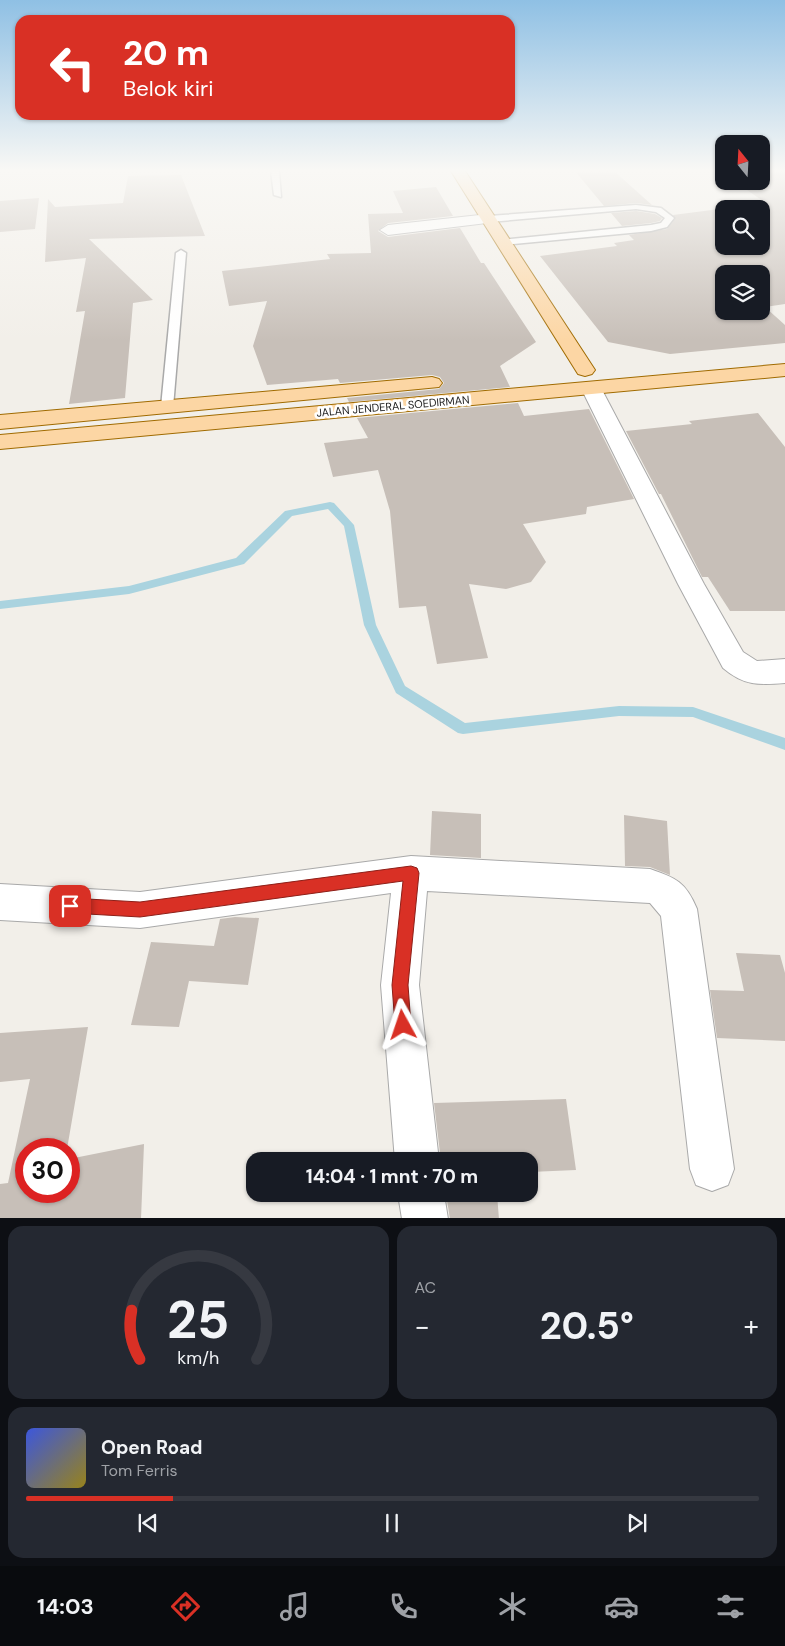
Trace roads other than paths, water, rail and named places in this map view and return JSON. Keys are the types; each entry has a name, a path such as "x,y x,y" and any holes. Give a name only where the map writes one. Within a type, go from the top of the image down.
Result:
{"main road":[{"path":"494,228 588,379"},
{"name":"JALAN JENDERAL SOEDIRMAN","path":"0,442 588,379 785,352"},
{"name":"JALAN JENDERAL SOEDIRMAN","path":"0,422 167,407 588,379 785,370"}],"street":[{"path":"388,230 408,228"},
{"path":"588,379 691,584 733,660 745,670 757,673 785,671"},
{"path":"0,902 140,910 411,873 628,883 650,886 666,892 679,909 712,1170"},
{"path":"411,873 400,985 416,1152"},
{"path":"422,1202 425,1218"}],"lane":[{"path":"503,242 646,228"},
{"path":"167,407 181,252"}],"waterway":[{"path":"0,605 129,590 240,561 289,513 330,505 349,525 370,625 400,689 463,729 619,711 693,712 785,744"}]}
